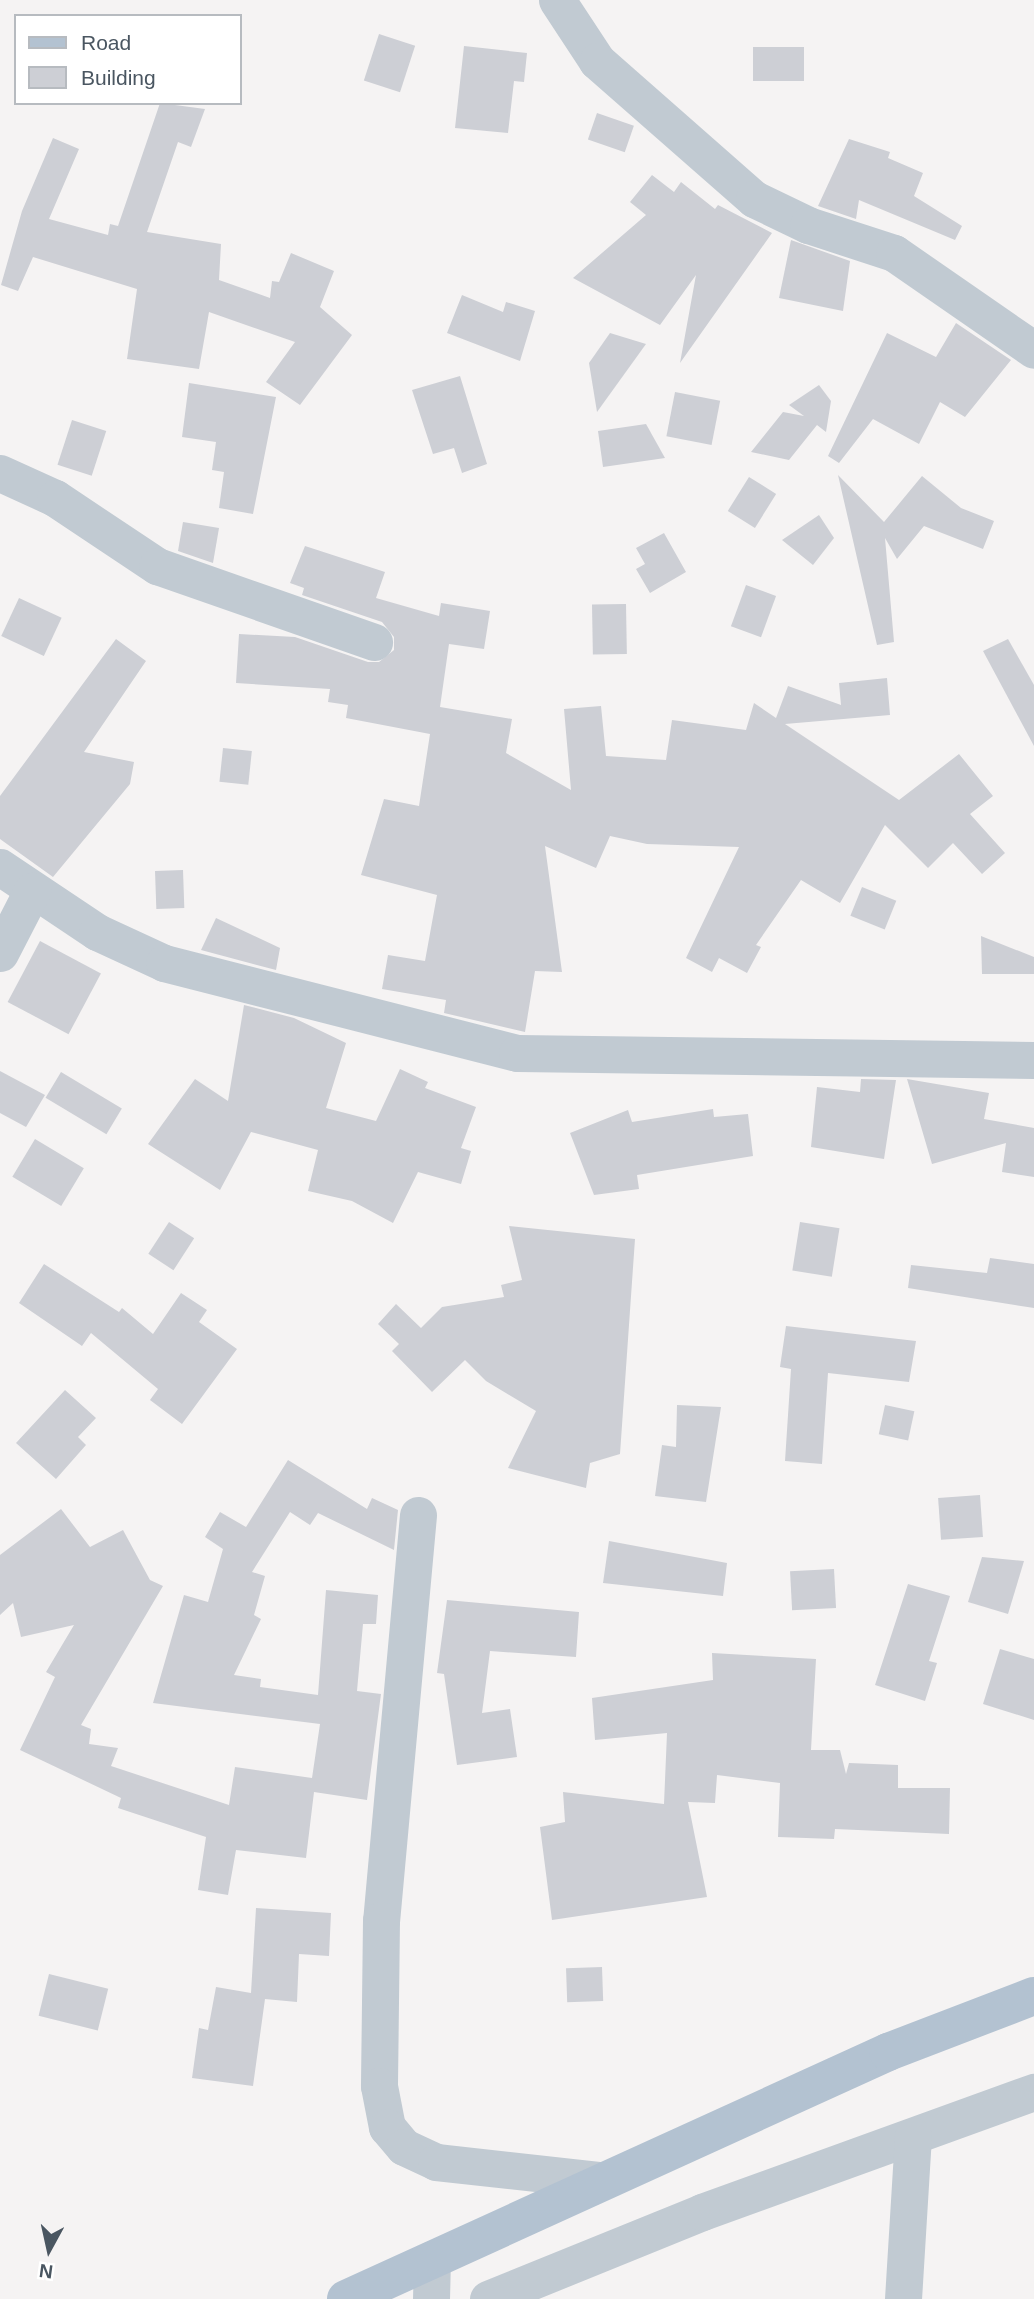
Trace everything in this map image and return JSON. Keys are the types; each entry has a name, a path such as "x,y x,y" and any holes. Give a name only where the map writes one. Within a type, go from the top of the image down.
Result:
{"main road":[{"path":"346,2299 598,2180 888,2052 1034,1996"}],"street":[{"path":"557,0 597,61 754,199 808,225 894,253 1034,350"},
{"path":"0,473 55,498 157,566 374,642"},
{"path":"0,867 32,891 97,932 164,963 517,1053 1034,1060"},
{"path":"0,953 32,891"},
{"path":"418,1515 381,1920 379,2086 387,2127 404,2147 436,2162 598,2180"},
{"path":"488,2299 1034,2092"},
{"path":"903,2299 913,2136"},
{"path":"431,2299 432,2259"}],"building":[{"path":"379,34 415,46 400,92 364,81"},
{"path":"464,46 527,53 524,82 514,81 508,133 455,128"},
{"path":"753,47 804,47 804,81 753,81"},
{"path":"159,105 205,109 191,147 178,142 147,232 221,244 219,280 270,298 272,281 279,282 291,253 334,271 320,307 352,335 300,405 266,382 295,342 209,312 199,369 127,359 137,289 33,257 18,291 1,285 22,211 53,138 79,149 49,219 108,235 110,224 118,226"},
{"path":"597,113 634,126 625,152 588,139"},
{"path":"849,139 890,152 888,158 923,173 914,196 962,226 955,240 859,200 856,219 818,206"},
{"path":"652,175 674,192 681,182 715,209 718,205 772,233 680,363 696,275 660,325 573,278 646,215 630,202"},
{"path":"791,240 850,261 843,311 779,298"},
{"path":"462,295 503,312 506,302 535,311 520,361 447,333"},
{"path":"956,323 1011,360 965,417 940,402 919,444 873,419 839,463 828,456 887,333 936,357"},
{"path":"610,333 646,344 597,412 589,363"},
{"path":"460,376 487,464 462,473 454,448 433,454 412,390"},
{"path":"189,383 276,397 253,514 219,508 224,472 212,470 216,442 182,437"},
{"path":"819,385 831,401 826,432 817,425 789,460 751,452 783,412 804,416 789,405"},
{"path":"675,392 720,401 712,445 666,436"},
{"path":"72,420 106,431 92,476 57,465"},
{"path":"646,424 665,458 603,467 598,431"},
{"path":"838,475 884,522 922,476 961,508 994,521 983,549 924,526 897,559 885,538 894,642 877,645"},
{"path":"749,477 776,494 755,528 728,511"},
{"path":"819,515 834,538 813,565 782,540"},
{"path":"183,522 219,528 213,563 178,551"},
{"path":"664,533 686,572 650,593 636,569 645,564 636,548"},
{"path":"305,546 385,572 376,598 439,616 441,603 490,611 484,649 449,644 440,707 512,719 506,753 571,790 564,709 601,706 606,756 666,760 672,720 746,730 754,703 776,718 788,686 841,705 839,683 887,678 890,715 785,724 899,800 959,754 993,796 970,814 1005,853 982,874 953,843 928,868 885,825 840,903 801,880 756,945 761,947 747,973 719,958 712,972 686,958 739,847 647,844 610,836 596,868 545,846 562,972 535,971 525,1032 444,1013 446,1000 382,989 388,955 425,961 437,895 361,875 384,799 419,806 430,734 346,718 348,705 328,702 330,689 236,683 239,634 295,637 368,662 379,662 394,650 394,637 382,622 302,595 304,588 290,583"},
{"path":"746,585 776,596 761,637 731,626"},
{"path":"19,598 62,618 44,656 1,636"},
{"path":"626,604 627,654 593,655 592,605"},
{"path":"116,639 146,661 84,752 134,762 130,784 53,877 0,839 0,796"},
{"path":"1008,639 1034,685 1034,746 983,651"},
{"path":"223,748 252,751 248,785 219,782"},
{"path":"183,870 184,908 156,909 155,871"},
{"path":"862,887 896,901 885,930 850,916"},
{"path":"216,918 280,948 276,970 201,950"},
{"path":"981,936 1034,957 1034,974 982,974"},
{"path":"40,941 101,973 69,1034 8,1002"},
{"path":"244,1005 294,1018 346,1043 326,1108 376,1121 400,1069 428,1082 425,1088 476,1107 461,1148 471,1151 461,1184 418,1172 393,1223 352,1201 308,1191 318,1150 251,1132 220,1190 148,1144 195,1079 228,1101"},
{"path":"0,1071 45,1095 26,1127 0,1113"},
{"path":"61,1072 122,1109 106,1134 46,1098"},
{"path":"861,1079 896,1080 884,1159 811,1147 817,1087 860,1092"},
{"path":"907,1079 989,1093 984,1119 1034,1128 1034,1177 1002,1172 1006,1143 932,1164"},
{"path":"713,1109 714,1117 748,1114 753,1156 637,1175 639,1189 594,1195 570,1133 628,1110 632,1122"},
{"path":"35,1139 84,1168 61,1206 12,1177"},
{"path":"169,1222 194,1238 173,1270 148,1254"},
{"path":"800,1222 840,1228 832,1277 792,1270"},
{"path":"509,1226 635,1239 620,1454 590,1463 586,1488 508,1468 536,1411 486,1381 465,1360 432,1392 392,1351 399,1344 378,1324 396,1304 421,1328 442,1307 504,1297 501,1285 522,1280"},
{"path":"990,1258 1034,1264 1034,1308 908,1288 911,1265 987,1273"},
{"path":"44,1264 119,1312 122,1308 153,1334 181,1293 207,1310 199,1322 237,1349 182,1424 150,1400 158,1389 91,1333 82,1346 19,1303"},
{"path":"786,1326 916,1341 909,1382 828,1373 822,1464 785,1461 791,1369 780,1367"},
{"path":"65,1390 96,1418 78,1437 86,1445 56,1479 16,1443"},
{"path":"677,1405 721,1407 706,1502 655,1496 662,1445 676,1447"},
{"path":"885,1405 914,1411 908,1441 879,1434"},
{"path":"288,1460 367,1509 372,1498 398,1510 394,1550 318,1513 310,1525 290,1512 252,1572 265,1576 254,1615 261,1619 234,1675 261,1679 260,1687 318,1695 326,1590 378,1595 376,1624 363,1624 357,1691 381,1694 367,1800 314,1792 306,1858 236,1850 228,1895 198,1890 206,1837 118,1808 121,1798 20,1750 55,1677 46,1672 74,1625 21,1637 13,1603 0,1615 0,1555 61,1509 90,1547 123,1530 150,1580 163,1586 81,1725 91,1729 89,1744 118,1748 111,1766 229,1805 235,1767 312,1778 320,1724 153,1703 184,1595 208,1602 223,1549 205,1537 220,1512 246,1527"},
{"path":"980,1495 983,1537 941,1540 938,1498"},
{"path":"609,1541 727,1563 723,1596 603,1583"},
{"path":"982,1557 1024,1561 1008,1614 968,1602"},
{"path":"834,1569 836,1608 792,1610 790,1571"},
{"path":"908,1584 950,1596 929,1661 937,1663 925,1701 875,1685"},
{"path":"447,1600 579,1612 576,1657 490,1651 482,1713 510,1709 517,1757 457,1765 444,1674 437,1673"},
{"path":"1000,1649 1034,1659 1034,1720 983,1704"},
{"path":"712,1653 816,1659 811,1750 840,1750 846,1774 849,1763 898,1765 898,1788 950,1788 949,1834 835,1829 834,1839 778,1837 780,1783 717,1775 715,1803 688,1802 707,1897 552,1920 540,1827 565,1822 563,1792 664,1804 667,1733 595,1740 592,1698 713,1680"},
{"path":"256,1908 331,1913 329,1956 299,1954 297,2002 265,1999 253,2086 192,2078 199,2028 208,2030 216,1987 251,1993"},
{"path":"602,1967 603,2001 567,2002 566,1968"},
{"path":"49,1974 108,1989 98,2030 39,2016"}]}
